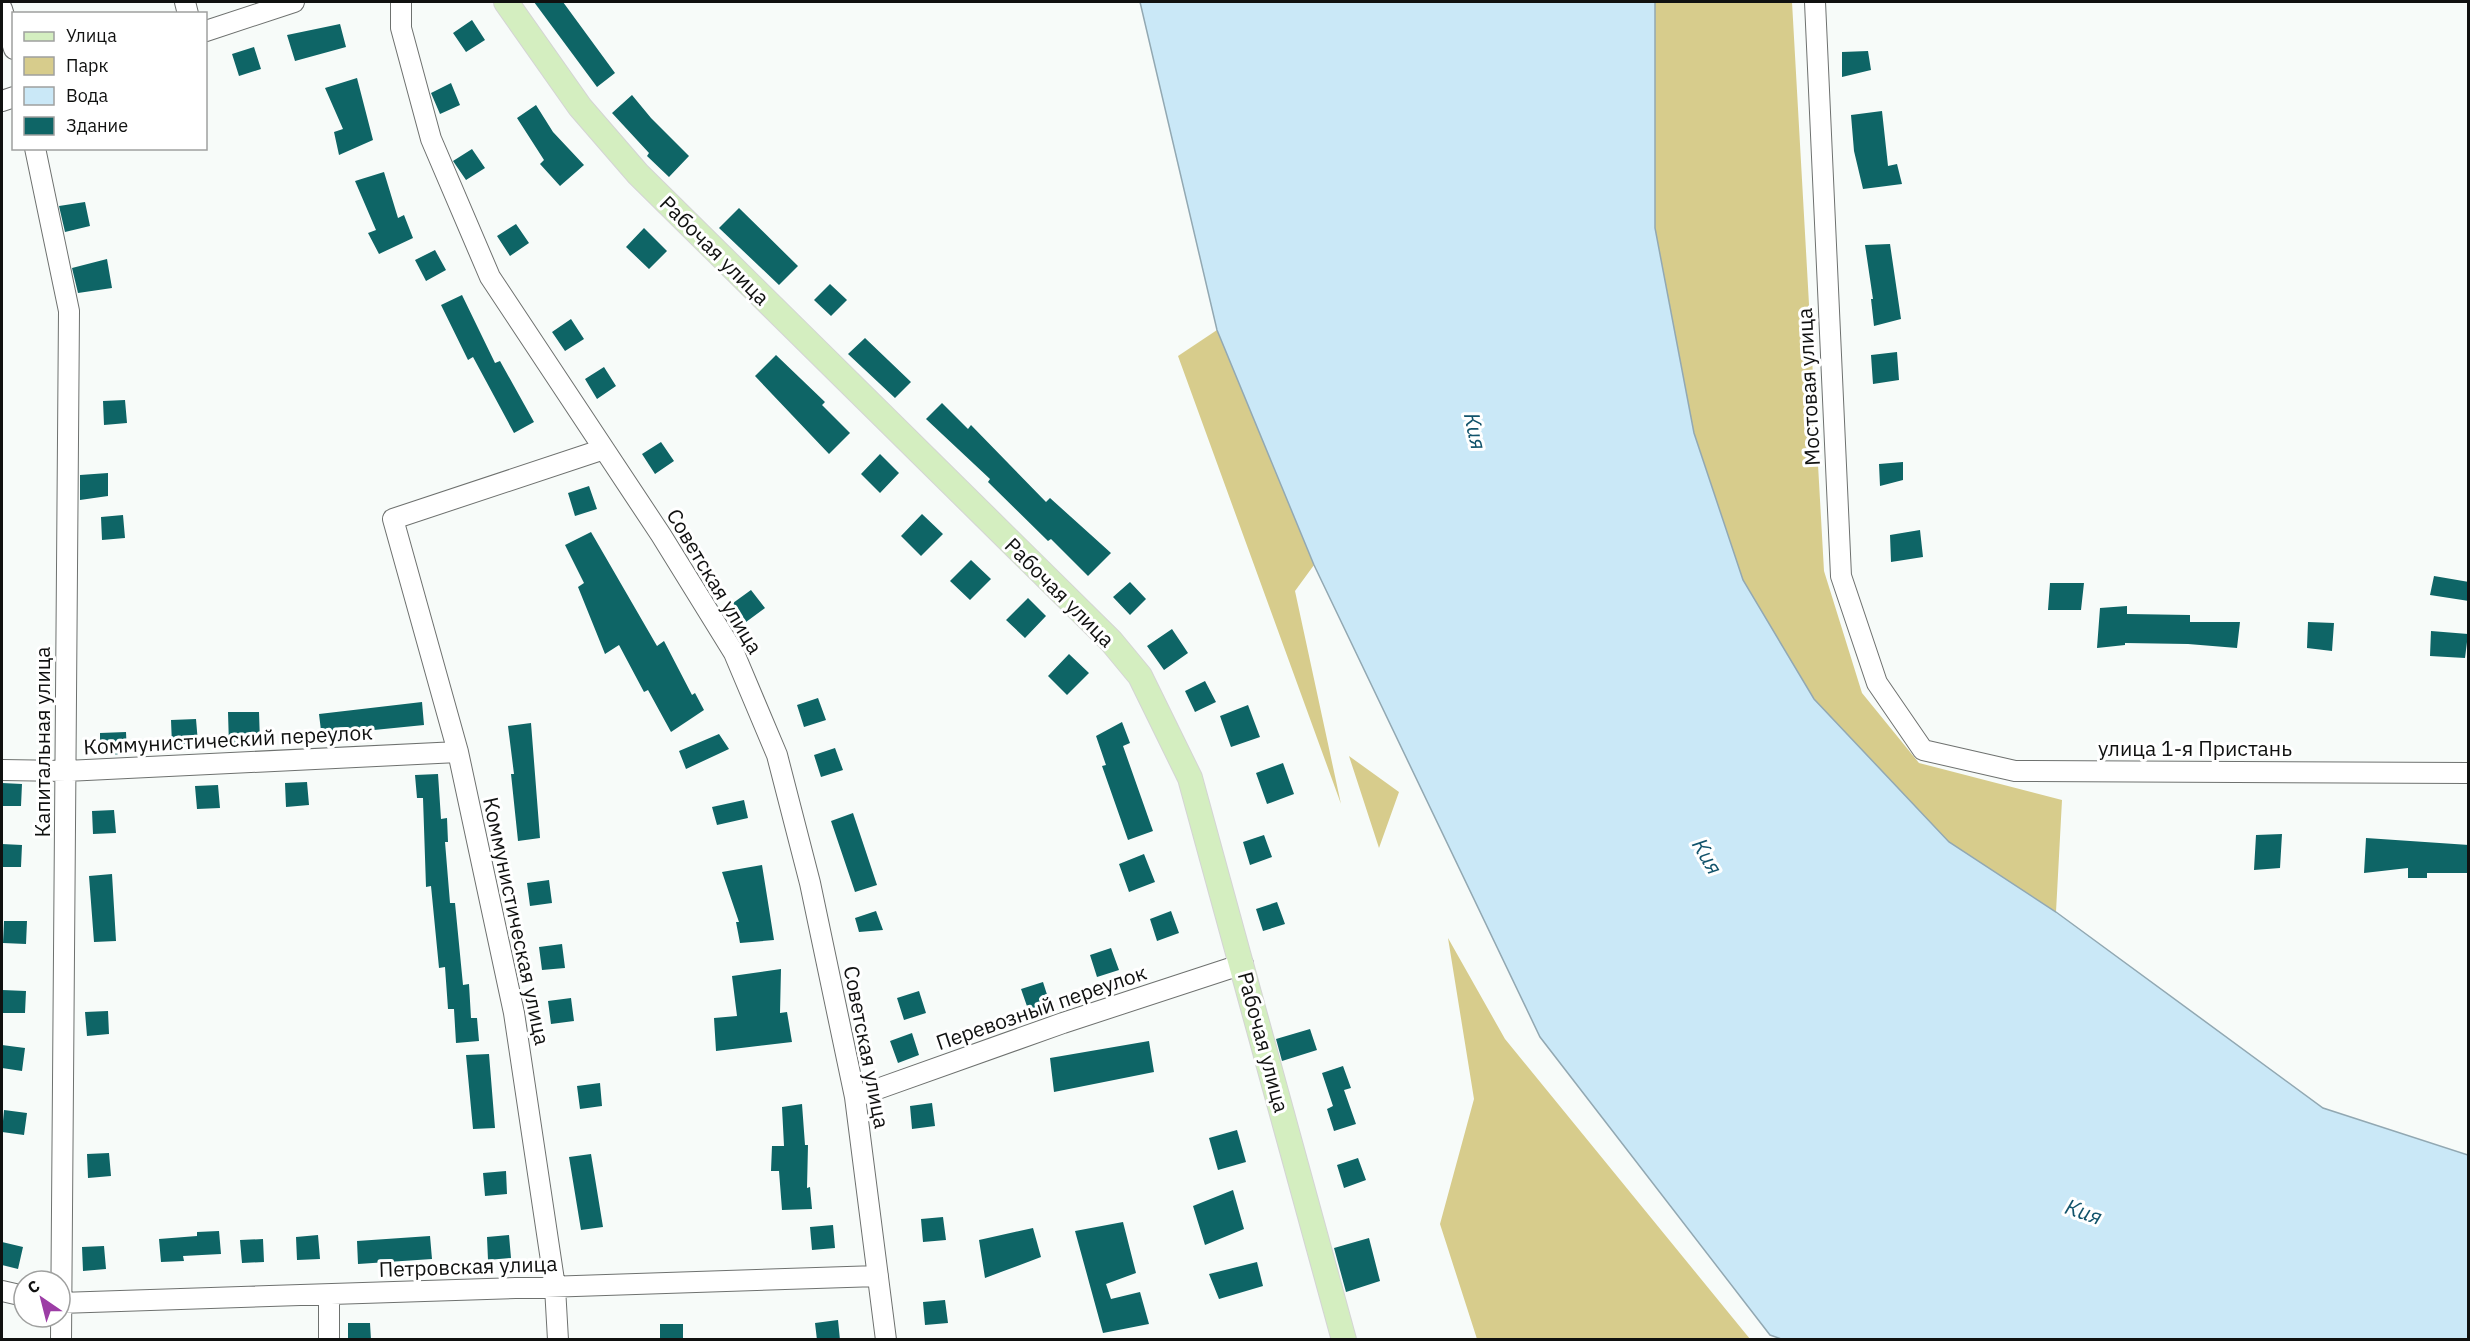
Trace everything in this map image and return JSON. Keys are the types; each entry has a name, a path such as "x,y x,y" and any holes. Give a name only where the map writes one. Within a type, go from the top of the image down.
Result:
{"main road":[{"name":"Рабочая улица","path":"506,2 580,106 638,174 1111,641 1140,676 1190,777 1344,1340"}],"street":[{"path":"207,31 294,2"},
{"name":"Советская улица","path":"401,2 400,28 431,140 490,277 604,449 734,654 777,755 810,884 855,1097 886,1340"},
{"name":"Мостовая улица","path":"1815,2 1841,576 1877,683 1923,750"},
{"path":"2,9 12,43"},
{"name":"Капитальная улица","path":"35,150 69,311 61,1269"},
{"name":"Коммунистическая улица","path":"558,1340 555,1287 514,1013 458,752 393,519 604,449"},
{"name":"улица 1-я Пристань","path":"1923,750 2015,771 2469,773"},
{"name":"Коммунистический переулок","path":"2,770 66,771 458,752"},
{"name":"Перевозный переулок","path":"855,1097 1063,1023 1243,964"},
{"name":"Петровская улица","path":"72,1303 878,1276"},
{"path":"329,1295 329,1340"}],"green space":[{"path":"1655,2 1792,2 1824,571 1862,693 1919,763 2062,800 2056,912 1948,842 1814,699 1743,580 1694,433 1655,228"},
{"path":"1217,330 1314,565 1295,591 1341,804 1178,356"},
{"path":"1349,756 1399,792 1379,848"},
{"path":"1448,938 1505,1039 1750,1339 1477,1339 1440,1224 1474,1099"}],"water":[{"name":"Кия","path":"1140,2 1655,2 1655,228 1694,433 1743,580 1814,699 1949,842 2056,912 2323,1108 2468,1155 2468,1339 1784,1340 1770,1335 1540,1037 1314,565 1217,330"}],"building":[{"path":"534,2 563,2 615,73 597,87"},
{"path":"472,20 485,40 466,52 453,33"},
{"path":"340,24 346,47 295,61 287,35"},
{"path":"254,47 261,69 239,76 232,54"},
{"path":"1868,51 1871,70 1842,77 1842,52"},
{"path":"357,78 373,140 339,155 334,132 343,129 325,88"},
{"path":"451,83 460,105 440,114 431,93"},
{"path":"632,95 651,118 689,156 669,177 647,156 649,153 612,113"},
{"path":"536,105 553,132 584,165 560,186 540,164 544,160 517,118"},
{"path":"1882,111 1888,166 1897,164 1902,184 1863,189 1854,151 1851,115"},
{"path":"472,149 485,168 466,180 453,161"},
{"path":"384,172 398,218 404,215 413,238 379,254 368,233 376,230 355,181"},
{"path":"85,202 90,226 65,232 59,206"},
{"path":"739,208 798,266 779,285 719,228"},
{"path":"516,224 529,243 510,256 497,236"},
{"path":"644,228 667,251 649,269 626,247"},
{"path":"1890,244 1901,319 1874,326 1871,299 1873,299 1865,245"},
{"path":"435,250 446,270 426,281 415,260"},
{"path":"107,259 112,288 78,293 72,268"},
{"path":"830,284 847,300 831,316 814,300"},
{"path":"462,295 495,363 500,361 534,422 514,433 473,357 468,360 441,305"},
{"path":"571,319 584,339 565,351 552,332"},
{"path":"865,338 911,382 895,398 848,354"},
{"path":"1897,352 1899,380 1873,384 1871,355"},
{"path":"776,355 825,402 822,405 850,433 829,454 755,376"},
{"path":"604,367 616,386 597,399 585,379"},
{"path":"125,400 127,423 104,425 103,401"},
{"path":"942,403 968,429 971,425 1046,502 1050,498 1111,553 1088,576 1051,539 1048,541 988,482 990,479 926,419"},
{"path":"661,442 674,461 655,474 642,454"},
{"path":"880,454 899,473 880,493 861,474"},
{"path":"1903,462 1903,480 1880,486 1879,464"},
{"path":"108,473 108,496 80,500 80,475"},
{"path":"589,486 597,509 575,516 568,493"},
{"path":"922,514 943,534 921,556 901,536"},
{"path":"123,515 125,538 102,540 101,517"},
{"path":"1920,530 1923,557 1891,562 1890,535"},
{"path":"591,532 657,646 664,641 692,695 695,693 704,710 671,732 648,690 644,692 619,645 605,654 578,587 584,583 565,545"},
{"path":"971,560 991,579 970,600 950,581"},
{"path":"2434,576 2469,582 2469,601 2430,595"},
{"path":"1130,582 1146,599 1130,615 1113,597"},
{"path":"2050,583 2084,583 2081,610 2048,610"},
{"path":"751,590 765,608 746,622 733,603"},
{"path":"1028,598 1046,616 1025,638 1006,620"},
{"path":"2127,606 2127,614 2190,615 2190,622 2240,622 2237,648 2188,644 2125,643 2125,645 2097,648 2100,608"},
{"path":"2308,622 2334,623 2332,651 2307,648"},
{"path":"1172,629 1188,653 1164,670 1147,646"},
{"path":"2431,631 2468,634 2465,658 2430,656"},
{"path":"1069,654 1089,673 1067,695 1048,676"},
{"path":"1205,681 1216,702 1195,712 1185,691"},
{"path":"818,698 826,720 804,727 797,705"},
{"path":"422,702 424,725 344,733 345,739 322,739 319,714"},
{"path":"1248,705 1260,737 1231,747 1220,716"},
{"path":"228,712 259,712 260,742 229,746"},
{"path":"196,719 198,743 172,745 171,720"},
{"path":"1122,722 1130,743 1123,746 1153,831 1128,840 1102,766 1106,765 1096,736"},
{"path":"531,723 540,838 518,841 511,774 514,774 508,726"},
{"path":"126,732 127,754 100,755 100,733"},
{"path":"719,734 729,749 686,769 679,751"},
{"path":"835,748 843,770 821,777 814,755"},
{"path":"1283,763 1294,794 1267,804 1256,773"},
{"path":"438,774 441,819 447,818 448,842 445,842 450,903 455,903 463,985 469,984 471,1018 477,1018 479,1041 456,1043 454,1009 448,1009 445,967 439,968 431,886 426,887 423,798 417,798 415,775"},
{"path":"307,782 309,805 286,807 285,783"},
{"path":"2,783 22,784 21,806 2,806"},
{"path":"218,785 220,808 197,809 195,786"},
{"path":"744,800 748,818 717,825 712,807"},
{"path":"114,810 116,833 93,834 92,811"},
{"path":"853,813 877,885 855,892 831,821"},
{"path":"2282,834 2280,868 2254,870 2256,835"},
{"path":"1264,835 1272,857 1250,865 1243,842"},
{"path":"2366,838 2469,845 2467,873 2427,873 2427,878 2408,878 2408,868 2364,873"},
{"path":"2,844 22,845 21,867 2,867"},
{"path":"1144,854 1155,882 1129,892 1119,864"},
{"path":"762,865 774,940 740,943 736,922 739,922 722,872"},
{"path":"112,874 116,941 94,942 89,876"},
{"path":"549,880 552,903 530,906 527,883"},
{"path":"1277,902 1285,924 1263,931 1256,909"},
{"path":"876,911 883,930 859,932 855,918"},
{"path":"1171,911 1179,933 1157,941 1150,919"},
{"path":"4,921 27,921 26,944 3,943"},
{"path":"562,944 565,968 542,970 539,947"},
{"path":"1111,948 1119,970 1097,977 1090,955"},
{"path":"781,969 780,1013 787,1012 792,1042 716,1051 714,1018 737,1016 732,976"},
{"path":"1043,982 1050,1004 1029,1012 1021,989"},
{"path":"2,990 26,991 25,1013 2,1013"},
{"path":"919,991 926,1013 904,1020 897,998"},
{"path":"571,998 574,1021 551,1024 548,1001"},
{"path":"108,1011 109,1034 87,1036 85,1012"},
{"path":"1310,1029 1317,1050 1282,1061 1276,1039"},
{"path":"912,1033 919,1055 898,1063 890,1041"},
{"path":"1149,1041 1154,1072 1054,1092 1050,1058"},
{"path":"2,1045 25,1048 22,1071 2,1068"},
{"path":"489,1054 495,1128 473,1129 466,1055"},
{"path":"1343,1066 1351,1088 1344,1090 1356,1124 1334,1131 1327,1109 1333,1106 1322,1073"},
{"path":"600,1083 602,1106 580,1109 577,1086"},
{"path":"932,1103 935,1126 912,1129 910,1106"},
{"path":"802,1104 805,1145 808,1145 807,1188 810,1187 812,1209 782,1210 779,1171 771,1171 772,1146 784,1146 782,1107"},
{"path":"4,1110 27,1113 24,1135 2,1132"},
{"path":"1237,1130 1246,1162 1218,1170 1209,1138"},
{"path":"109,1153 111,1176 88,1178 87,1154"},
{"path":"591,1154 603,1227 581,1230 569,1157"},
{"path":"1358,1158 1366,1180 1344,1188 1337,1165"},
{"path":"506,1171 507,1194 485,1196 483,1173"},
{"path":"1233,1190 1244,1229 1205,1245 1193,1206"},
{"path":"943,1217 946,1240 923,1242 921,1219"},
{"path":"1123,1222 1136,1273 1106,1284 1111,1299 1140,1292 1149,1324 1103,1333 1075,1231"},
{"path":"833,1225 835,1248 812,1250 810,1227"},
{"path":"1033,1228 1041,1257 985,1278 979,1240"},
{"path":"219,1231 221,1254 183,1256 184,1261 161,1262 159,1239 197,1236 197,1232"},
{"path":"318,1235 320,1259 297,1260 296,1237"},
{"path":"509,1235 511,1258 488,1260 487,1237"},
{"path":"430,1236 432,1259 358,1264 357,1241"},
{"path":"1369,1238 1380,1281 1346,1292 1334,1248"},
{"path":"263,1239 264,1262 242,1263 240,1240"},
{"path":"2,1242 23,1247 18,1269 2,1265"},
{"path":"104,1246 106,1269 83,1271 82,1247"},
{"path":"1257,1262 1263,1286 1219,1299 1209,1274"},
{"path":"945,1300 948,1323 925,1325 923,1302"},
{"path":"838,1320 840,1340 817,1340 815,1323"},
{"path":"348,1323 370,1323 371,1340 348,1340"},
{"path":"660,1324 683,1324 683,1340 660,1340"}]}
